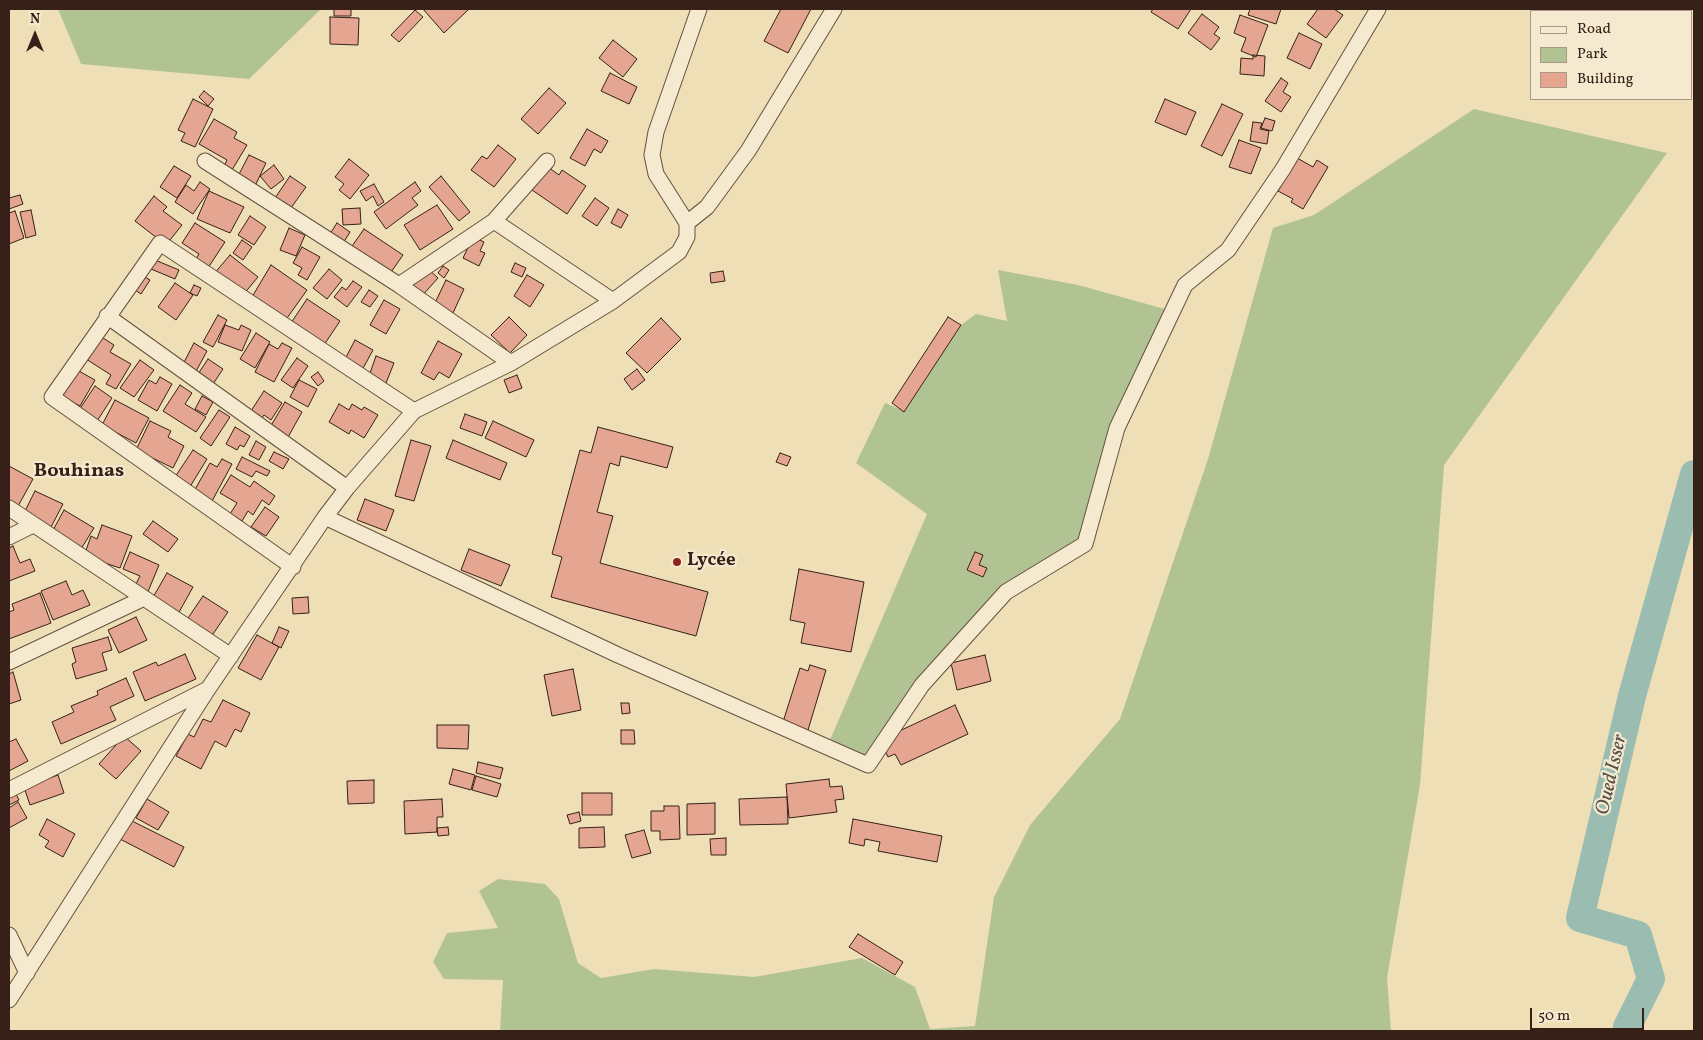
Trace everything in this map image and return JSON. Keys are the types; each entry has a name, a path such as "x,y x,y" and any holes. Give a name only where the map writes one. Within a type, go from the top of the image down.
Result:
{"street":[{"path":"9,1000 208,689 325,517 347,488 414,411 511,363 613,301 679,252 687,237 687,223 656,174 652,155 656,132 699,9"},
{"path":"687,223 707,207 748,151 834,9"},
{"path":"325,517 627,659 868,765 922,685 1006,592 1085,544 1117,428 1184,284 1228,250 1284,169 1378,9"},
{"path":"399,285 494,221 547,160"},
{"path":"205,161 399,285 511,363"},
{"path":"494,221 613,301"},
{"path":"293,566 52,397 160,243 414,411"},
{"path":"107,316 347,488"},
{"path":"9,508 142,599 231,656"},
{"path":"9,536 34,525"},
{"path":"9,662 142,599"},
{"path":"9,790 208,689"},
{"path":"9,935 26,973"}],"green space":[{"path":"58,9 321,9 249,79 81,64"},
{"path":"1474,109 1667,153 1444,465 1420,785 1387,978 1391,1031 500,1031 503,980 444,979 433,962 447,933 498,928 479,891 498,879 545,884 559,899 578,963 601,978 654,969 754,977 862,958 915,987 930,1029 975,1026 994,897 1030,825 1120,719 1208,459 1273,228 1314,215"},
{"path":"998,270 1078,285 1172,311 1117,428 1085,544 1006,592 922,685 868,765 827,747 927,514 856,463 885,403 904,411 961,325 976,314 1007,321"}],"building":[{"path":"334,9 351,9 351,16 334,16"},
{"path":"423,9 469,9 444,33"},
{"path":"781,9 811,9 788,53 764,41"},
{"path":"1153,9 1191,9 1178,29 1151,12"},
{"path":"1250,9 1281,9 1276,24 1248,15"},
{"path":"1318,9 1334,9 1343,15 1326,38 1307,24"},
{"path":"415,10 423,17 399,42 391,35"},
{"path":"1202,14 1219,27 1214,34 1220,38 1211,50 1188,33"},
{"path":"1240,15 1268,25 1256,57 1241,51 1246,38 1234,33"},
{"path":"330,17 359,18 358,45 330,44"},
{"path":"1299,33 1322,44 1310,69 1287,58"},
{"path":"613,40 637,59 623,77 599,58"},
{"path":"1253,55 1265,56 1264,76 1240,74 1241,58 1253,59"},
{"path":"610,73 637,87 629,104 601,91"},
{"path":"1281,78 1288,83 1283,92 1291,97 1281,112 1265,101"},
{"path":"549,88 566,103 538,134 521,119"},
{"path":"204,91 214,99 208,106 199,97"},
{"path":"193,99 213,109 195,147 181,141 185,133 178,130"},
{"path":"1165,99 1196,112 1186,135 1155,122"},
{"path":"1222,104 1243,114 1222,156 1201,146"},
{"path":"1265,118 1275,121 1272,131 1261,128"},
{"path":"214,119 237,132 234,138 247,145 232,170 224,166 227,160 199,144"},
{"path":"1253,122 1262,123 1260,129 1269,131 1267,144 1250,141"},
{"path":"587,129 608,141 601,153 594,149 585,166 570,158"},
{"path":"1239,140 1261,148 1251,174 1229,167"},
{"path":"498,145 516,159 494,187 471,170 482,156 487,159"},
{"path":"249,155 266,163 255,186 237,178"},
{"path":"1297,158 1313,167 1317,160 1328,167 1303,209 1291,202 1293,199 1278,191"},
{"path":"349,159 369,175 350,199 339,190 344,184 335,177"},
{"path":"274,165 284,179 271,189 260,176"},
{"path":"174,166 191,176 177,198 160,187"},
{"path":"548,167 559,175 562,170 586,186 567,214 532,190"},
{"path":"290,176 306,187 288,212 273,201"},
{"path":"441,176 470,212 459,221 429,187"},
{"path":"200,182 210,189 193,214 175,202 186,185 194,191"},
{"path":"415,182 421,191 412,198 418,205 386,229 374,212"},
{"path":"374,184 384,202 378,206 373,196 366,201 360,191"},
{"path":"209,191 244,207 230,233 197,219"},
{"path":"20,195 23,204 9,209 9,198"},
{"path":"154,196 167,207 163,211 182,225 166,245 135,221"},
{"path":"595,198 609,208 597,226 582,216"},
{"path":"437,205 453,229 420,250 404,225"},
{"path":"360,208 361,224 343,225 342,209"},
{"path":"618,209 628,215 621,228 611,223"},
{"path":"31,210 36,235 26,238 20,212"},
{"path":"15,211 24,238 9,244 9,213"},
{"path":"250,216 266,227 254,245 238,235"},
{"path":"195,223 225,242 206,271 193,263 199,254 182,243"},
{"path":"337,223 350,232 340,248 326,240"},
{"path":"289,228 305,235 296,256 280,250"},
{"path":"364,229 403,255 389,275 350,249"},
{"path":"473,237 484,242 480,251 485,253 479,266 463,258"},
{"path":"242,240 252,247 243,260 233,253"},
{"path":"302,247 320,257 307,280 298,275 302,268 293,263"},
{"path":"230,255 258,277 243,295 213,275"},
{"path":"155,260 179,270 175,279 151,269"},
{"path":"515,263 526,268 522,277 511,272"},
{"path":"271,265 307,290 285,321 252,297"},
{"path":"443,266 449,270 444,278 438,273"},
{"path":"426,267 438,278 420,298 408,286"},
{"path":"329,269 342,280 327,299 313,288"},
{"path":"723,271 725,281 711,283 710,273"},
{"path":"140,274 150,280 141,294 132,288"},
{"path":"527,275 544,285 530,307 514,296"},
{"path":"446,280 464,289 453,313 434,305"},
{"path":"353,281 362,287 347,307 334,297 342,287 346,290"},
{"path":"175,283 193,295 176,320 158,307"},
{"path":"194,285 201,288 197,296 190,293"},
{"path":"369,290 378,296 370,307 361,302"},
{"path":"307,299 340,321 322,348 289,326"},
{"path":"384,300 400,309 386,334 370,325"},
{"path":"218,315 227,320 213,347 203,342"},
{"path":"509,317 527,335 510,353 491,335"},
{"path":"948,317 961,325 904,412 892,403"},
{"path":"661,318 681,339 647,373 626,353"},
{"path":"225,325 239,330 241,325 251,330 242,351 218,342"},
{"path":"256,333 270,342 255,368 240,359"},
{"path":"100,336 114,345 110,352 131,364 116,389 106,384 111,375 86,359"},
{"path":"355,340 373,350 361,372 343,363"},
{"path":"438,341 462,354 449,378 439,372 434,380 421,373"},
{"path":"194,343 207,351 194,375 181,368"},
{"path":"282,343 292,348 274,382 255,372 269,344 278,349"},
{"path":"376,356 394,363 386,383 369,376"},
{"path":"297,358 308,366 293,388 281,380"},
{"path":"208,359 223,369 211,387 196,377"},
{"path":"140,360 154,370 134,397 120,388"},
{"path":"637,369 645,380 632,390 624,379"},
{"path":"77,370 95,380 80,406 62,396"},
{"path":"318,372 324,381 318,386 311,377"},
{"path":"517,375 522,388 509,393 504,380"},
{"path":"160,377 172,384 157,411 138,400 149,380 156,384"},
{"path":"299,380 317,389 308,407 290,397"},
{"path":"180,385 192,393 185,404 206,417 196,432 163,411"},
{"path":"95,386 112,398 97,421 79,410"},
{"path":"264,391 282,403 271,420 264,415 260,421 249,414"},
{"path":"202,396 213,402 206,415 195,409"},
{"path":"115,400 149,418 136,443 102,425"},
{"path":"285,402 302,412 287,439 269,429"},
{"path":"339,404 349,410 352,404 362,410 364,407 378,415 364,438 351,430 349,434 329,422"},
{"path":"219,410 230,417 211,446 200,438"},
{"path":"465,414 487,422 482,436 460,428"},
{"path":"150,421 171,431 168,437 184,446 173,468 136,450"},
{"path":"493,421 534,440 526,457 485,438"},
{"path":"235,427 250,436 244,447 240,445 237,450 226,444"},
{"path":"598,427 673,447 667,468 621,456 619,466 610,463 597,512 613,516 600,563 708,592 696,636 551,597 562,557 552,554 580,450 591,453"},
{"path":"411,440 431,446 414,501 395,496"},
{"path":"453,440 507,463 500,480 446,458"},
{"path":"256,441 266,447 259,460 249,455"},
{"path":"193,450 207,459 188,490 173,480"},
{"path":"274,452 289,459 283,469 269,461"},
{"path":"780,453 791,457 787,466 776,462"},
{"path":"242,457 270,471 267,476 256,471 252,477 236,469"},
{"path":"222,459 232,464 211,503 193,493 210,463 217,467"},
{"path":"9,466 33,479 17,508 9,503"},
{"path":"231,475 250,487 254,481 275,496 269,505 262,500 253,515 248,511 242,521 230,514 237,503 220,493"},
{"path":"35,491 63,504 49,531 22,517"},
{"path":"365,499 394,510 386,531 357,520"},
{"path":"265,507 279,517 266,536 251,527"},
{"path":"64,510 94,528 81,549 52,532"},
{"path":"153,521 178,539 168,552 143,534"},
{"path":"102,525 132,536 120,568 84,556 91,536 97,539"},
{"path":"13,546 20,563 30,559 35,571 9,581 9,548"},
{"path":"469,549 510,565 501,586 461,570"},
{"path":"130,552 159,565 147,594 134,588 140,576 123,569"},
{"path":"975,552 983,555 979,565 987,568 983,577 967,570"},
{"path":"799,569 864,582 851,652 801,643 805,623 790,620"},
{"path":"167,573 193,587 178,614 152,599"},
{"path":"66,581 72,595 83,590 90,605 53,620 41,591"},
{"path":"40,593 51,623 9,639 9,612 14,610 12,604"},
{"path":"203,596 228,612 211,637 186,621"},
{"path":"308,597 309,613 293,614 292,598"},
{"path":"136,617 147,640 119,653 108,630"},
{"path":"279,627 289,631 281,648 272,643"},
{"path":"257,635 279,647 261,680 238,668"},
{"path":"108,637 112,650 102,653 107,670 76,679 72,664 76,662 72,648"},
{"path":"185,654 196,679 145,701 133,672 156,662 158,666"},
{"path":"985,655 991,681 957,690 951,663"},
{"path":"810,665 826,670 808,730 783,722 800,668 808,671"},
{"path":"573,669 581,710 552,716 544,675"},
{"path":"13,672 21,700 9,704 9,674"},
{"path":"126,678 134,696 110,707 116,720 61,744 52,722 74,712 71,706 98,695 97,691"},
{"path":"223,700 250,713 241,732 235,729 226,747 215,741 201,769 176,756 188,734 194,737 203,719 211,722"},
{"path":"621,703 629,703 630,713 622,714"},
{"path":"955,705 968,734 901,765 895,754 888,757 880,740"},
{"path":"437,725 469,725 468,749 437,748"},
{"path":"621,730 634,730 635,744 621,744"},
{"path":"124,736 141,751 116,779 99,764"},
{"path":"16,739 28,761 9,771 9,742"},
{"path":"478,762 503,768 500,779 476,773"},
{"path":"453,769 475,775 471,790 449,784"},
{"path":"58,775 64,793 30,805 24,787"},
{"path":"476,776 501,784 497,797 472,790"},
{"path":"829,779 830,787 842,786 844,799 835,800 837,812 789,818 786,784"},
{"path":"374,780 374,803 348,804 347,781"},
{"path":"15,792 19,800 9,805 9,795"},
{"path":"582,793 612,793 612,815 582,815"},
{"path":"787,797 788,824 740,825 739,799"},
{"path":"147,799 169,812 158,830 136,818"},
{"path":"442,799 443,817 437,817 437,832 405,834 404,801"},
{"path":"18,802 27,818 9,828 9,808"},
{"path":"715,803 715,834 687,835 687,804"},
{"path":"664,806 679,806 680,839 660,840 660,831 651,831 651,811 664,811"},
{"path":"579,812 581,821 570,824 567,815"},
{"path":"47,819 75,834 63,857 45,847 49,841 39,835"},
{"path":"853,819 942,836 937,862 878,851 880,842 865,839 864,846 849,843"},
{"path":"130,820 184,847 174,867 120,839"},
{"path":"448,827 449,835 438,836 437,828"},
{"path":"604,827 605,847 579,848 579,828"},
{"path":"644,830 651,853 632,858 625,835"},
{"path":"726,838 726,855 711,855 710,839"},
{"path":"858,934 903,962 895,975 849,947"}],"waterway":[{"name":"Oued Isser","path":"1629,1031 1627,1027 1651,979 1638,935 1580,918 1632,696 1694,474"}],"place":[{"name":"Lycée","path":"677,562"}],"district":[{"name":"Bouhinas","path":"79,472"}]}
